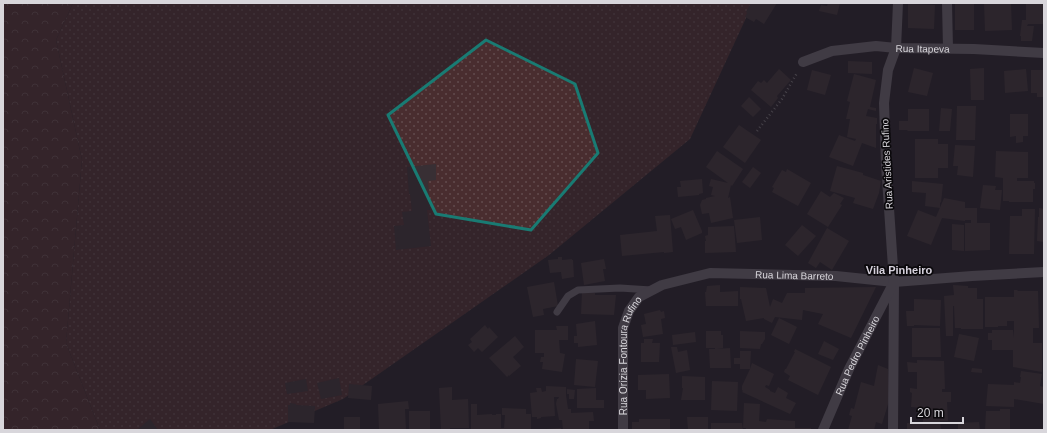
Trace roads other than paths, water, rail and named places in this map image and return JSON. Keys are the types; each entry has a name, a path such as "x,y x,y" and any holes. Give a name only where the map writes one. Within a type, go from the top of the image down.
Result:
{"street":[{"name":"Rua Aristides Rufino","path":"893,430 894,282 886,164 884,103 888,70 896,48 898,3"},
{"path":"947,3 948,48"},
{"name":"Rua Itapeva","path":"802,62 832,51 876,46 1044,53"},
{"name":"Rua Lima Barreto","path":"652,290 662,285 710,273 836,276 894,282 1044,272"},
{"name":"Rua Pedro Pinheiro","path":"823,430 849,369 894,282"},
{"name":"Rua Orízia Fontoura Rufino","path":"623,430 622,328 629,311 639,297 652,290"}],"lane":[{"name":"Rua Lima Barreto","path":"557,312 568,296 578,290 620,288 652,290"}],"district":[{"name":"Vila Pinheiro","path":"899,270"}]}
